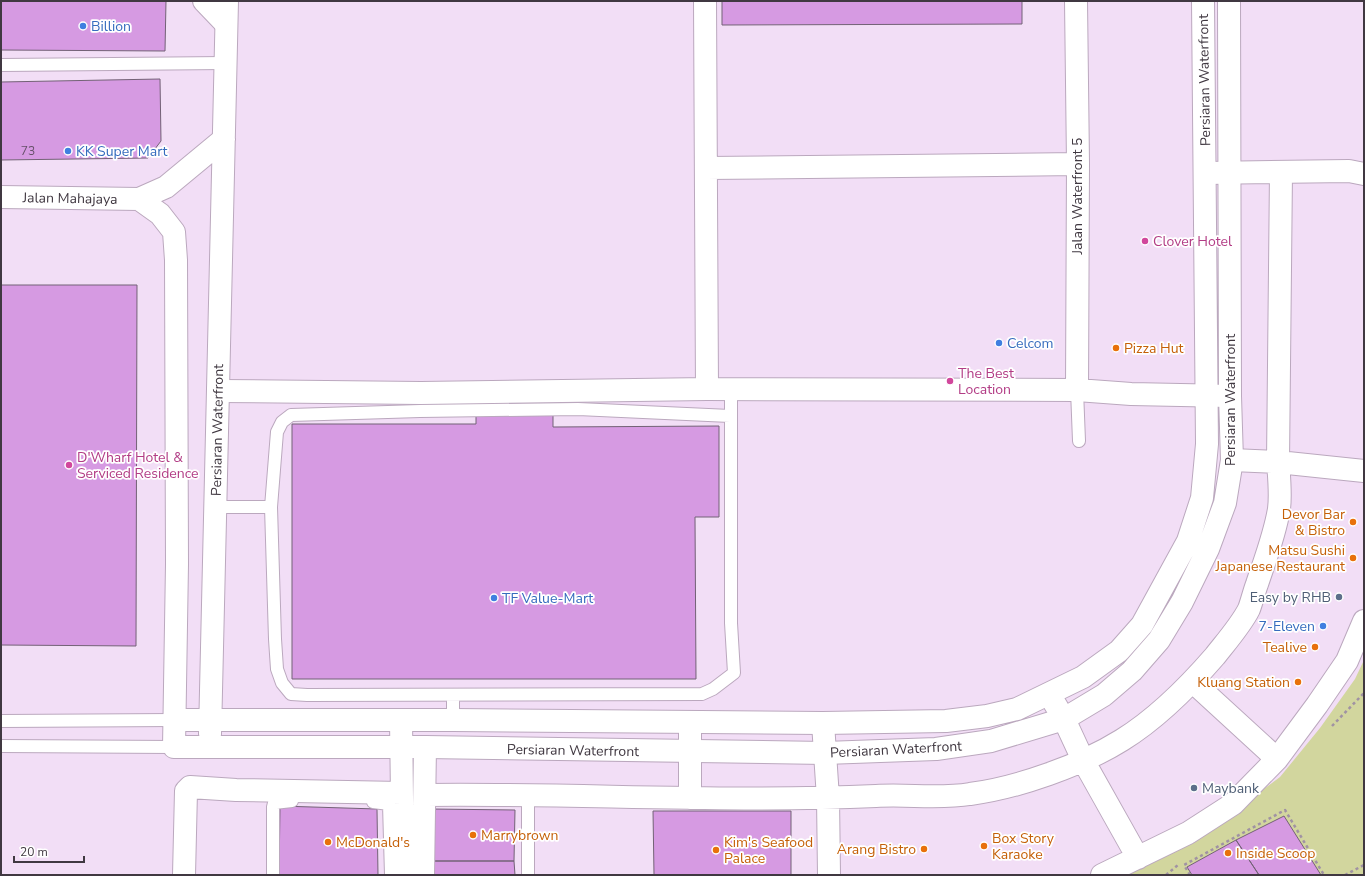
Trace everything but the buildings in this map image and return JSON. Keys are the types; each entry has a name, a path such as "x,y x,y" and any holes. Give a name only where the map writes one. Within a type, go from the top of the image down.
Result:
{"street":[{"path":"204,1 226,24"},
{"name":"Persiaran Waterfront","path":"210,746 227,1"},
{"path":"705,1 707,388"},
{"name":"Jalan Waterfront 5","path":"1076,1 1078,164 1077,390"},
{"name":"Persiaran Waterfront","path":"175,720 453,720 690,723 946,721 987,716 1017,708 1082,677 1118,650 1142,625 1188,541 1202,498 1207,444 1206,173 1203,1"},
{"name":"Persiaran Waterfront","path":"174,747 425,747 825,753 936,749 991,741 1064,719 1104,695 1132,671 1159,640 1182,602 1208,549 1225,503 1232,460 1230,396 1229,1"},
{"path":"139,199 166,187 224,139"},
{"path":"706,168 1078,164"},
{"path":"1206,173 1230,174 1349,171 1364,174"},
{"path":"425,795 528,794 690,798 828,798 880,795 969,794 1014,785 1083,760 1123,740 1171,702 1193,682 1221,648 1248,610 1265,561 1280,508 1278,462 1281,172"},
{"name":"Jalan Mahajaya","path":"1,197 139,199"},
{"path":"139,199 160,214 174,232 176,253 177,564 174,747"},
{"path":"218,391 421,402 707,388 730,390 1077,390 1230,396"},
{"path":"1232,460 1278,462 1364,471"},
{"path":"1102,875 1188,834 1233,804 1277,759 1317,705 1347,661 1364,621"},
{"path":"1193,682 1277,759"},
{"path":"1049,694 1064,719 1083,760 1138,858"},
{"path":"401,720 403,875"},
{"path":"690,723 690,798"},
{"path":"823,723 828,798 829,875"},
{"path":"423,875 425,747"},
{"path":"184,875 186,791 190,787 236,790 401,793"}],"lane":[{"path":"1,65 226,64"},
{"path":"730,390 730,416 730,623 734,673 713,689 702,694 307,695 291,694 282,683 277,669 271,507 277,432 282,422 291,415 421,402 730,416"},
{"path":"1077,390 1079,442"},
{"path":"215,507 271,507"},
{"path":"453,695 453,720"},
{"path":"1,721 175,720"},
{"path":"1,746 174,747"},
{"path":"528,794 528,875"},
{"path":"273,875 273,807 274,803 279,801 386,802 389,804 391,875"}],"path":[{"path":"1190,875 1184,865 1284,810 1324,875"},
{"path":"1345,875 1364,865"}],"green space":[{"path":"1364,660 1364,875 1110,875 1226,817 1280,777 1320,728 1355,679"}],"place":[{"name":"Billion","path":"83,26"},
{"name":"KK Super Mart","path":"68,151"},
{"name":"Clover Hotel","path":"1145,241"},
{"name":"Celcom","path":"999,343"},
{"name":"Pizza Hut","path":"1116,348"},
{"name":"The Best Location","path":"950,381"},
{"name":"D'Wharf Hotel & Serviced Residence","path":"69,465"},
{"name":"Devor Bar & Bistro","path":"1353,522"},
{"name":"Matsu Sushi Japanese Restaurant","path":"1353,558"},
{"name":"Easy by RHB","path":"1339,597"},
{"name":"TF Value-Mart","path":"494,598"},
{"name":"7-Eleven","path":"1323,626"},
{"name":"Tealive","path":"1315,647"},
{"name":"Kluang Station","path":"1298,682"},
{"name":"Maybank","path":"1194,788"},
{"name":"Marrybrown","path":"473,835"},
{"name":"McDonald's","path":"328,842"},
{"name":"Box Story Karaoke","path":"984,846"},
{"name":"Arang Bistro","path":"924,849"},
{"name":"Kim's Seafood Palace","path":"716,850"},
{"name":"Inside Scoop","path":"1228,853"}]}
